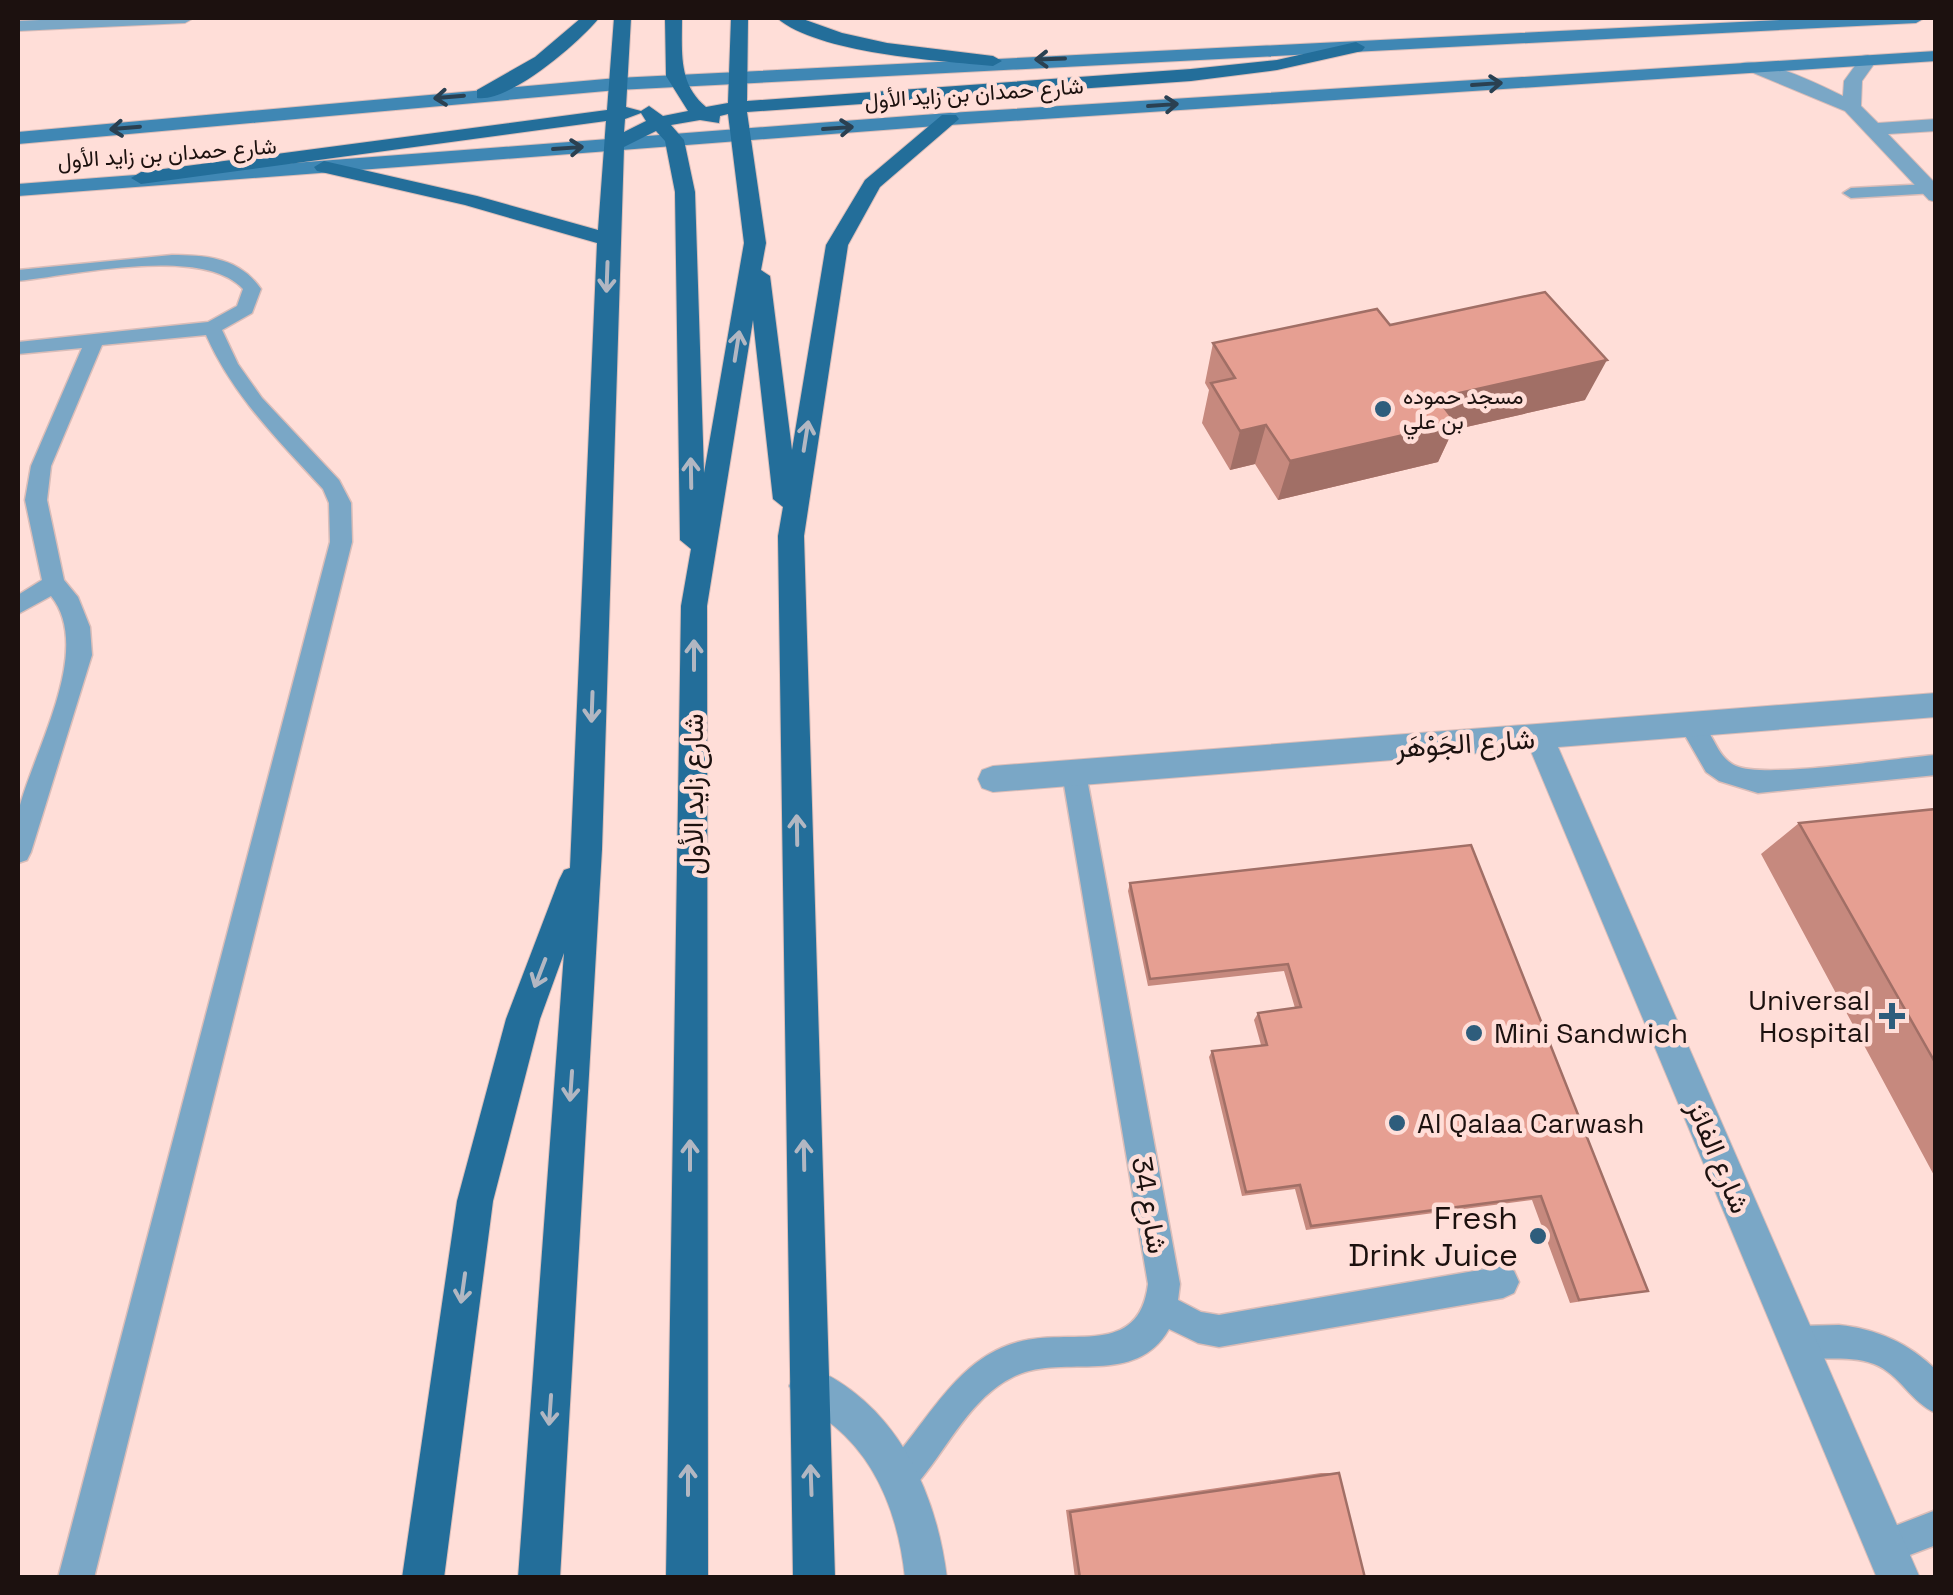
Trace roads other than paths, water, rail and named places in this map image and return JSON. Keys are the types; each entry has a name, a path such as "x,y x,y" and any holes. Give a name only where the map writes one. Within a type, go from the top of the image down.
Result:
{"main road":[{"path":"484,94 538,66 572,39 590,18"},
{"path":"539,1578 587,849 608,239 622,18"},
{"path":"674,18 674,81 694,108 741,135"},
{"name":"شارع زايد الأول","path":"687,1578 694,606 755,243 737,107 739,18"},
{"path":"786,18 868,44 993,61"},
{"name":"شارع حمدان بن زايد الأول","path":"18,138 616,84 993,61 1916,18"},
{"path":"694,108 1220,72 1291,62 1356,47"},
{"name":"شارع حمدان بن زايد الأول","path":"18,190 614,145 660,124 741,135 1936,56"},
{"path":"142,178 614,114 660,124 694,108 738,78"},
{"path":"616,84 660,124 685,192 694,606"},
{"path":"791,536 837,245 872,184 949,119"},
{"path":"324,166 470,200 608,239"},
{"path":"755,243 791,536 814,1578"},
{"path":"423,1578 475,1201 523,1019 587,849"}],"street":[{"path":"18,26 185,18"},
{"path":"1852,107 1853,81 1868,60"},
{"path":"1748,67 1803,84 1852,107 1932,192"},
{"path":"1872,129 1936,125"},
{"name":"شارع الجَوْهَر","path":"994,779 1936,705"},
{"name":"شارع الفائز","path":"1539,737 1892,1562"},
{"path":"809,1386 854,1416 879,1445 915,1517 926,1578"}],"lane":[{"path":"1851,193 1932,192"},
{"path":"18,276 174,261 214,264 247,280 252,289 245,309 212,328 18,348"},
{"path":"76,1578 341,542 340,503 332,485 255,403 229,366 212,328"},
{"path":"18,852 80,654 79,627 70,603 54,583 36,500 41,466 94,341"},
{"path":"18,606 54,583"},
{"path":"1691,725 1715,764 1740,779 1758,782 1936,765"},
{"name":"شارع 34","path":"1074,773 1164,1284 1161,1308"},
{"path":"898,1479 918,1459 969,1390 990,1372 1018,1358 1105,1350 1128,1344 1151,1330 1161,1308 1198,1328 1219,1331 1503,1282"},
{"path":"1798,1342 1840,1338 1871,1344 1902,1362 1936,1397"},
{"path":"1892,1562 1936,1527"}],"place":[{"name":"مسجد حموده بن علي","path":"1383,409"},
{"name":"Universal Hospital","path":"1892,1016"},
{"name":"Mini Sandwich","path":"1474,1033"},
{"name":"Al Qalaa Carwash","path":"1397,1123"},
{"name":"Fresh Drink Juice","path":"1538,1236"}]}
